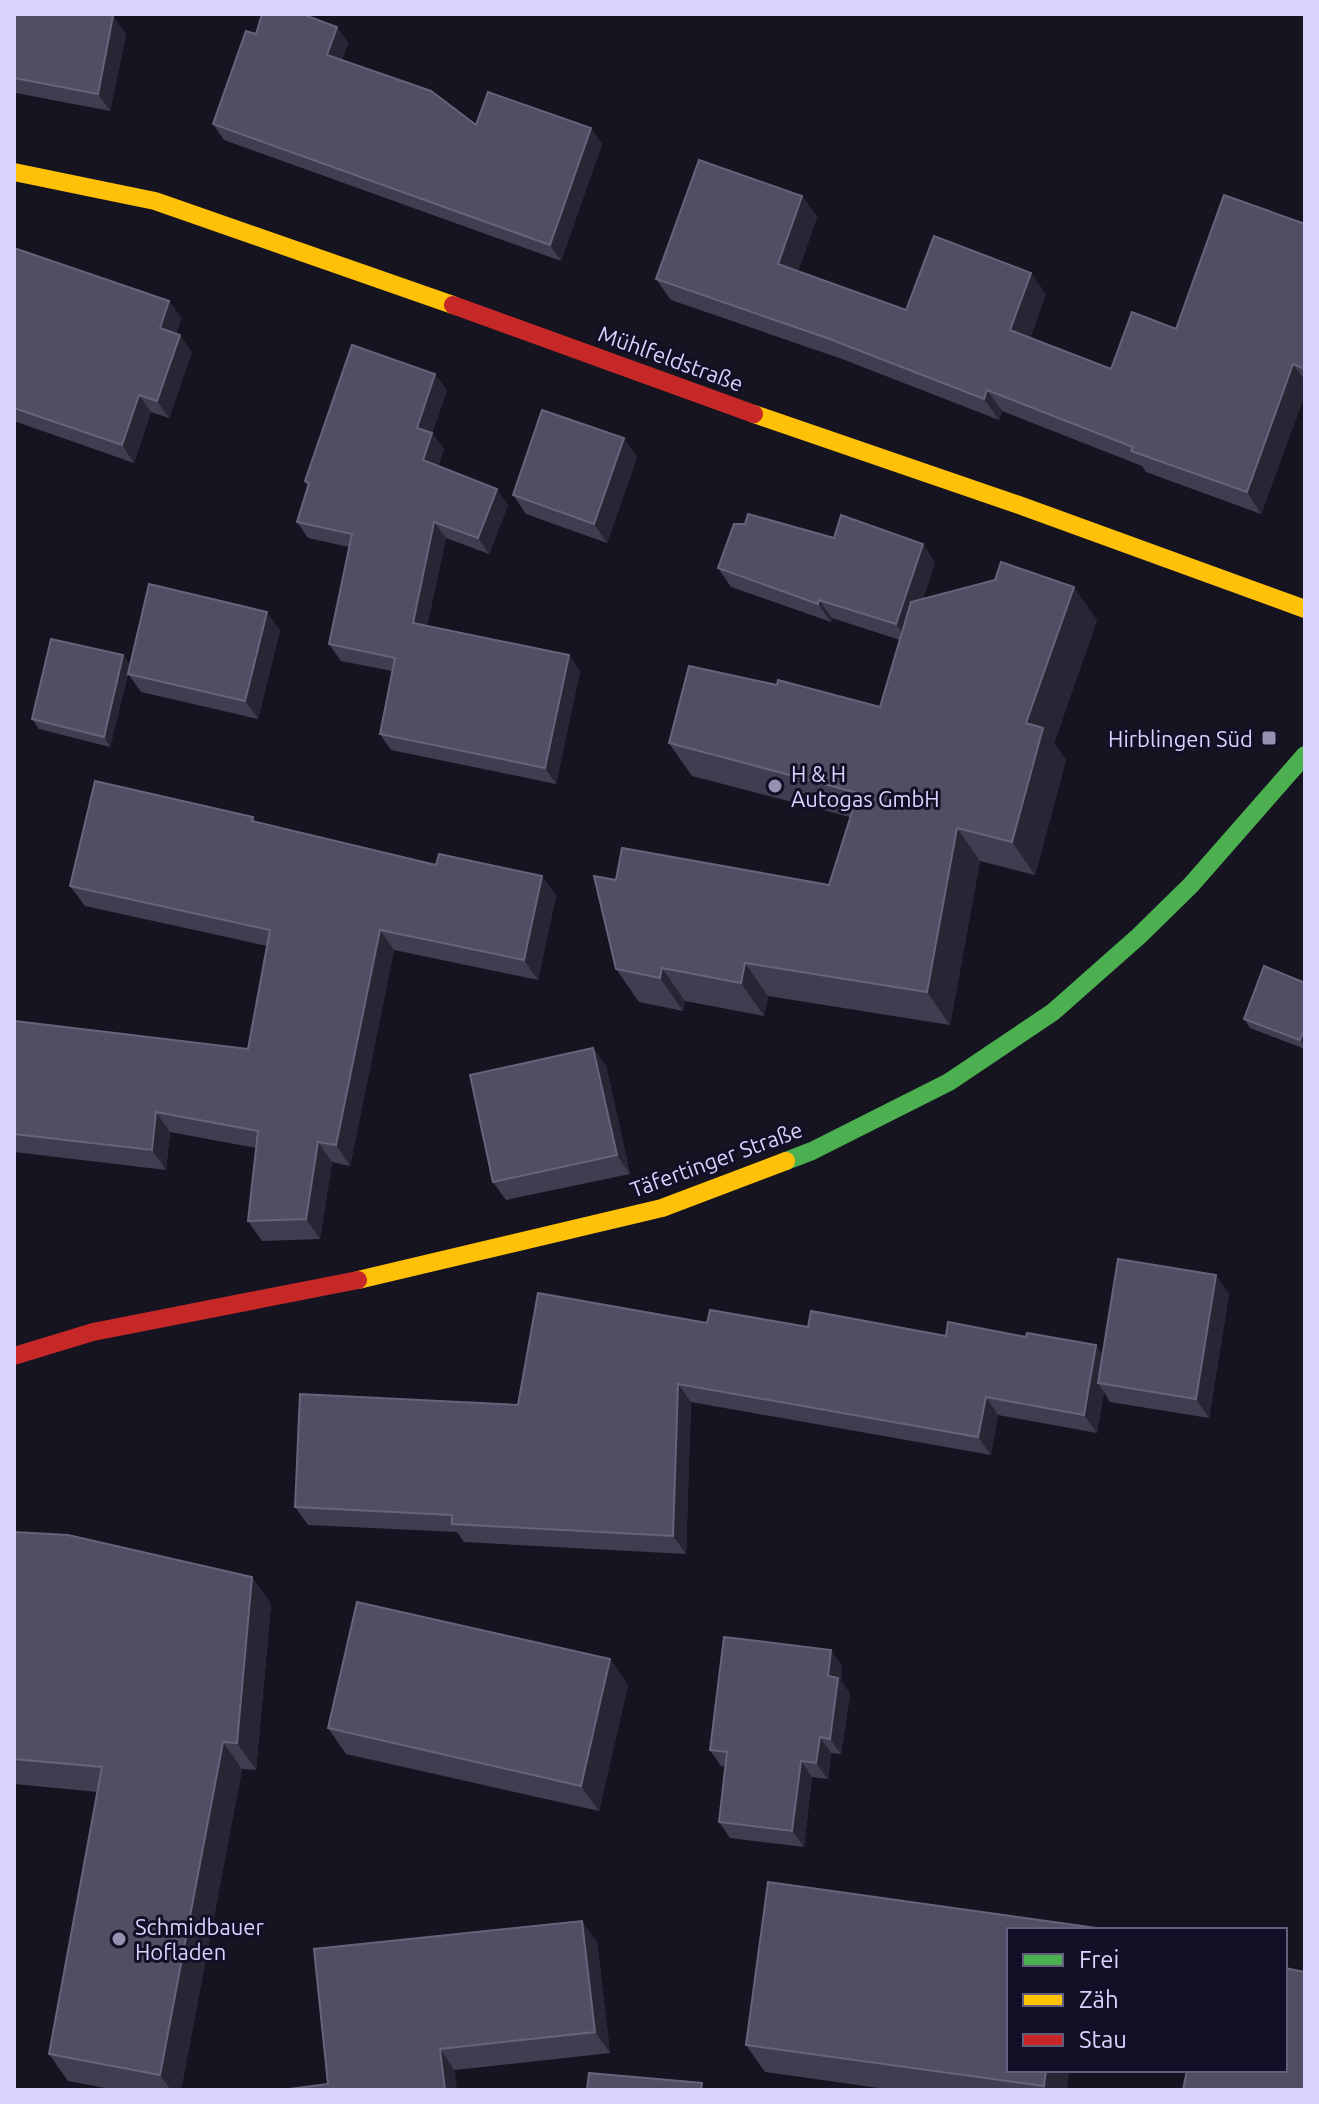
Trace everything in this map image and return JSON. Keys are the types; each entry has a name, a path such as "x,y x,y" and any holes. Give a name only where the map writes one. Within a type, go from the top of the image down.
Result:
{"street":[{"name":"Mühlfeldstraße","path":"14,172 155,201 1305,609"},
{"name":"Täfertinger Straße","path":"14,1356 93,1332 432,1264 662,1208 812,1151 949,1082 1053,1012 1191,885 1305,755"}],"building":[{"path":"14,14 113,16 98,94 14,78"},
{"path":"262,14 302,14 337,27 327,55 431,91 476,125 488,92 591,128 550,245 213,124 246,31 256,34"},
{"path":"699,160 802,196 778,264 906,310 934,236 1031,273 1010,330 1111,369 1132,312 1176,329 1224,195 1305,224 1305,369 1293,364 1247,492 1131,451 1133,447 987,390 984,399 827,338 656,279"},
{"path":"14,248 169,301 160,328 180,335 157,401 139,395 122,445 14,408"},
{"path":"352,345 435,374 417,428 432,433 423,460 497,489 478,538 434,522 413,623 569,655 545,768 380,734 395,658 329,644 352,534 297,522 309,483 305,481"},
{"path":"542,410 624,438 594,524 513,495"},
{"path":"748,514 834,538 841,515 923,544 896,624 819,600 818,604 718,568 734,524 745,524"},
{"path":"1001,562 1074,587 1026,723 1043,728 1012,842 957,828 927,992 745,963 741,983 662,968 660,978 616,969 594,876 616,880 622,848 829,885 858,793 669,743 689,666 777,685 778,680 880,707 911,602 995,580"},
{"path":"149,584 267,612 245,701 128,674"},
{"path":"51,639 123,655 104,737 32,719"},
{"path":"95,781 253,817 252,821 436,865 439,854 542,876 524,960 380,930 336,1145 318,1142 306,1219 248,1221 258,1131 156,1112 152,1150 14,1134 14,1021 248,1049 270,930 70,886"},
{"path":"1264,966 1305,983 1305,1028 1300,1040 1244,1019"},
{"path":"593,1048 617,1155 493,1182 470,1075"},
{"path":"1118,1259 1216,1275 1196,1399 1098,1383"},
{"path":"538,1293 707,1323 710,1310 808,1327 811,1311 946,1336 948,1322 1026,1337 1027,1333 1096,1345 1084,1415 986,1397 978,1437 678,1384 673,1536 452,1524 452,1515 295,1507 300,1394 518,1405"},
{"path":"14,1532 68,1535 252,1577 237,1743 223,1742 160,2075 49,2054 102,1767 14,1759"},
{"path":"357,1602 610,1659 581,1786 328,1728"},
{"path":"724,1637 831,1650 828,1676 838,1678 830,1739 820,1737 816,1763 801,1761 792,1831 719,1822 727,1752 710,1750"},
{"path":"768,1882 1097,1928 1007,1928 1007,2072 1046,2072 1044,2086 746,2045"},
{"path":"582,1921 595,2032 440,2049 445,2090 290,2090 328,2084 314,1949"},
{"path":"1287,1968 1305,1972 1305,2090 1183,2090 1187,2072 1287,2072"},
{"path":"589,2073 702,2083 701,2090 587,2090"}],"traffic: fast":[{"path":"786,1161 949,1082 1053,1012 1191,885 1305,755"}],"traffic: slow":[{"path":"14,172 155,201 453,305"},
{"path":"754,414 1019,505 1305,609"},
{"path":"358,1280 662,1208 786,1161"}],"traffic: jam":[{"path":"453,305 754,414"},
{"path":"14,1356 93,1332 358,1280"}],"place":[{"name":"Hirblingen Süd","path":"1269,738"},
{"name":"H & H Autogas GmbH","path":"775,786"},
{"name":"Schmidbauer Hofladen","path":"119,1939"}]}
